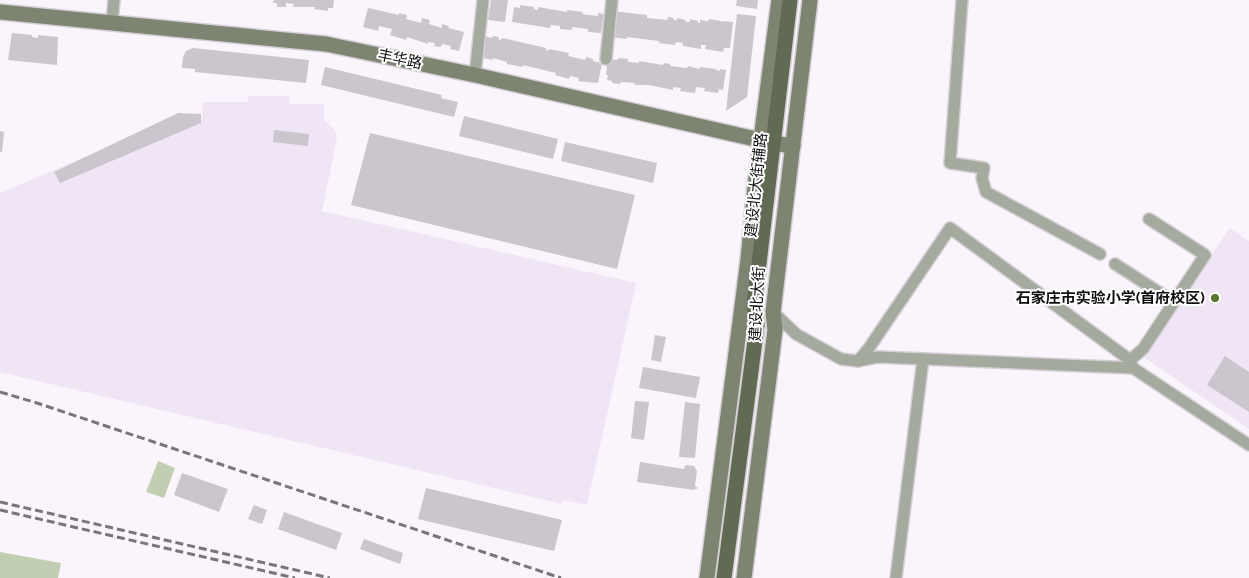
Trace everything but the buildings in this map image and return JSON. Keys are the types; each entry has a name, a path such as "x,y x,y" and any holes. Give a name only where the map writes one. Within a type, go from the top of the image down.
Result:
{"main road":[{"name":"建设北大街","path":"724,578 757,325 754,306 777,144 790,0"},
{"path":"777,144 799,0"}],"street":[{"path":"112,23 114,0"},
{"path":"475,75 483,0"},
{"path":"606,59 612,0"},
{"name":"建设北大街辅路","path":"744,578 775,330 773,312 779,0"},
{"name":"建设北大街辅路","path":"707,578 748,260 810,0"},
{"path":"962,0 950,163 984,168 982,178 986,192 1100,254"},
{"name":"丰华路","path":"0,12 326,44 475,75 777,144"},
{"path":"1132,364 1205,255 1149,219"},
{"path":"858,361 869,348 950,228 1132,364 1249,445"},
{"path":"1115,264 1174,302"},
{"path":"773,312 796,334 841,359 858,361 878,357 1132,364"},
{"path":"896,578 924,359"}],"shaded area":[{"path":"248,96 289,96 290,104 324,104 324,120 334,129 337,138 322,211 636,283 587,505 563,500 562,504 0,372 0,193 179,117 202,120 203,102 248,102"},
{"name":"石家庄市实验小学(首府校区)","path":"1230,228 1249,241 1249,429 1142,356"}],"green space":[{"path":"158,461 175,468 164,498 146,492"},
{"path":"0,552 61,563 58,578 0,578"}],"railway":[{"path":"0,392 561,578"},
{"path":"0,502 330,578"},
{"path":"0,510 295,578"}],"place":[{"name":"石家庄市实验小学(首府校区)","path":"1215,298"}]}
